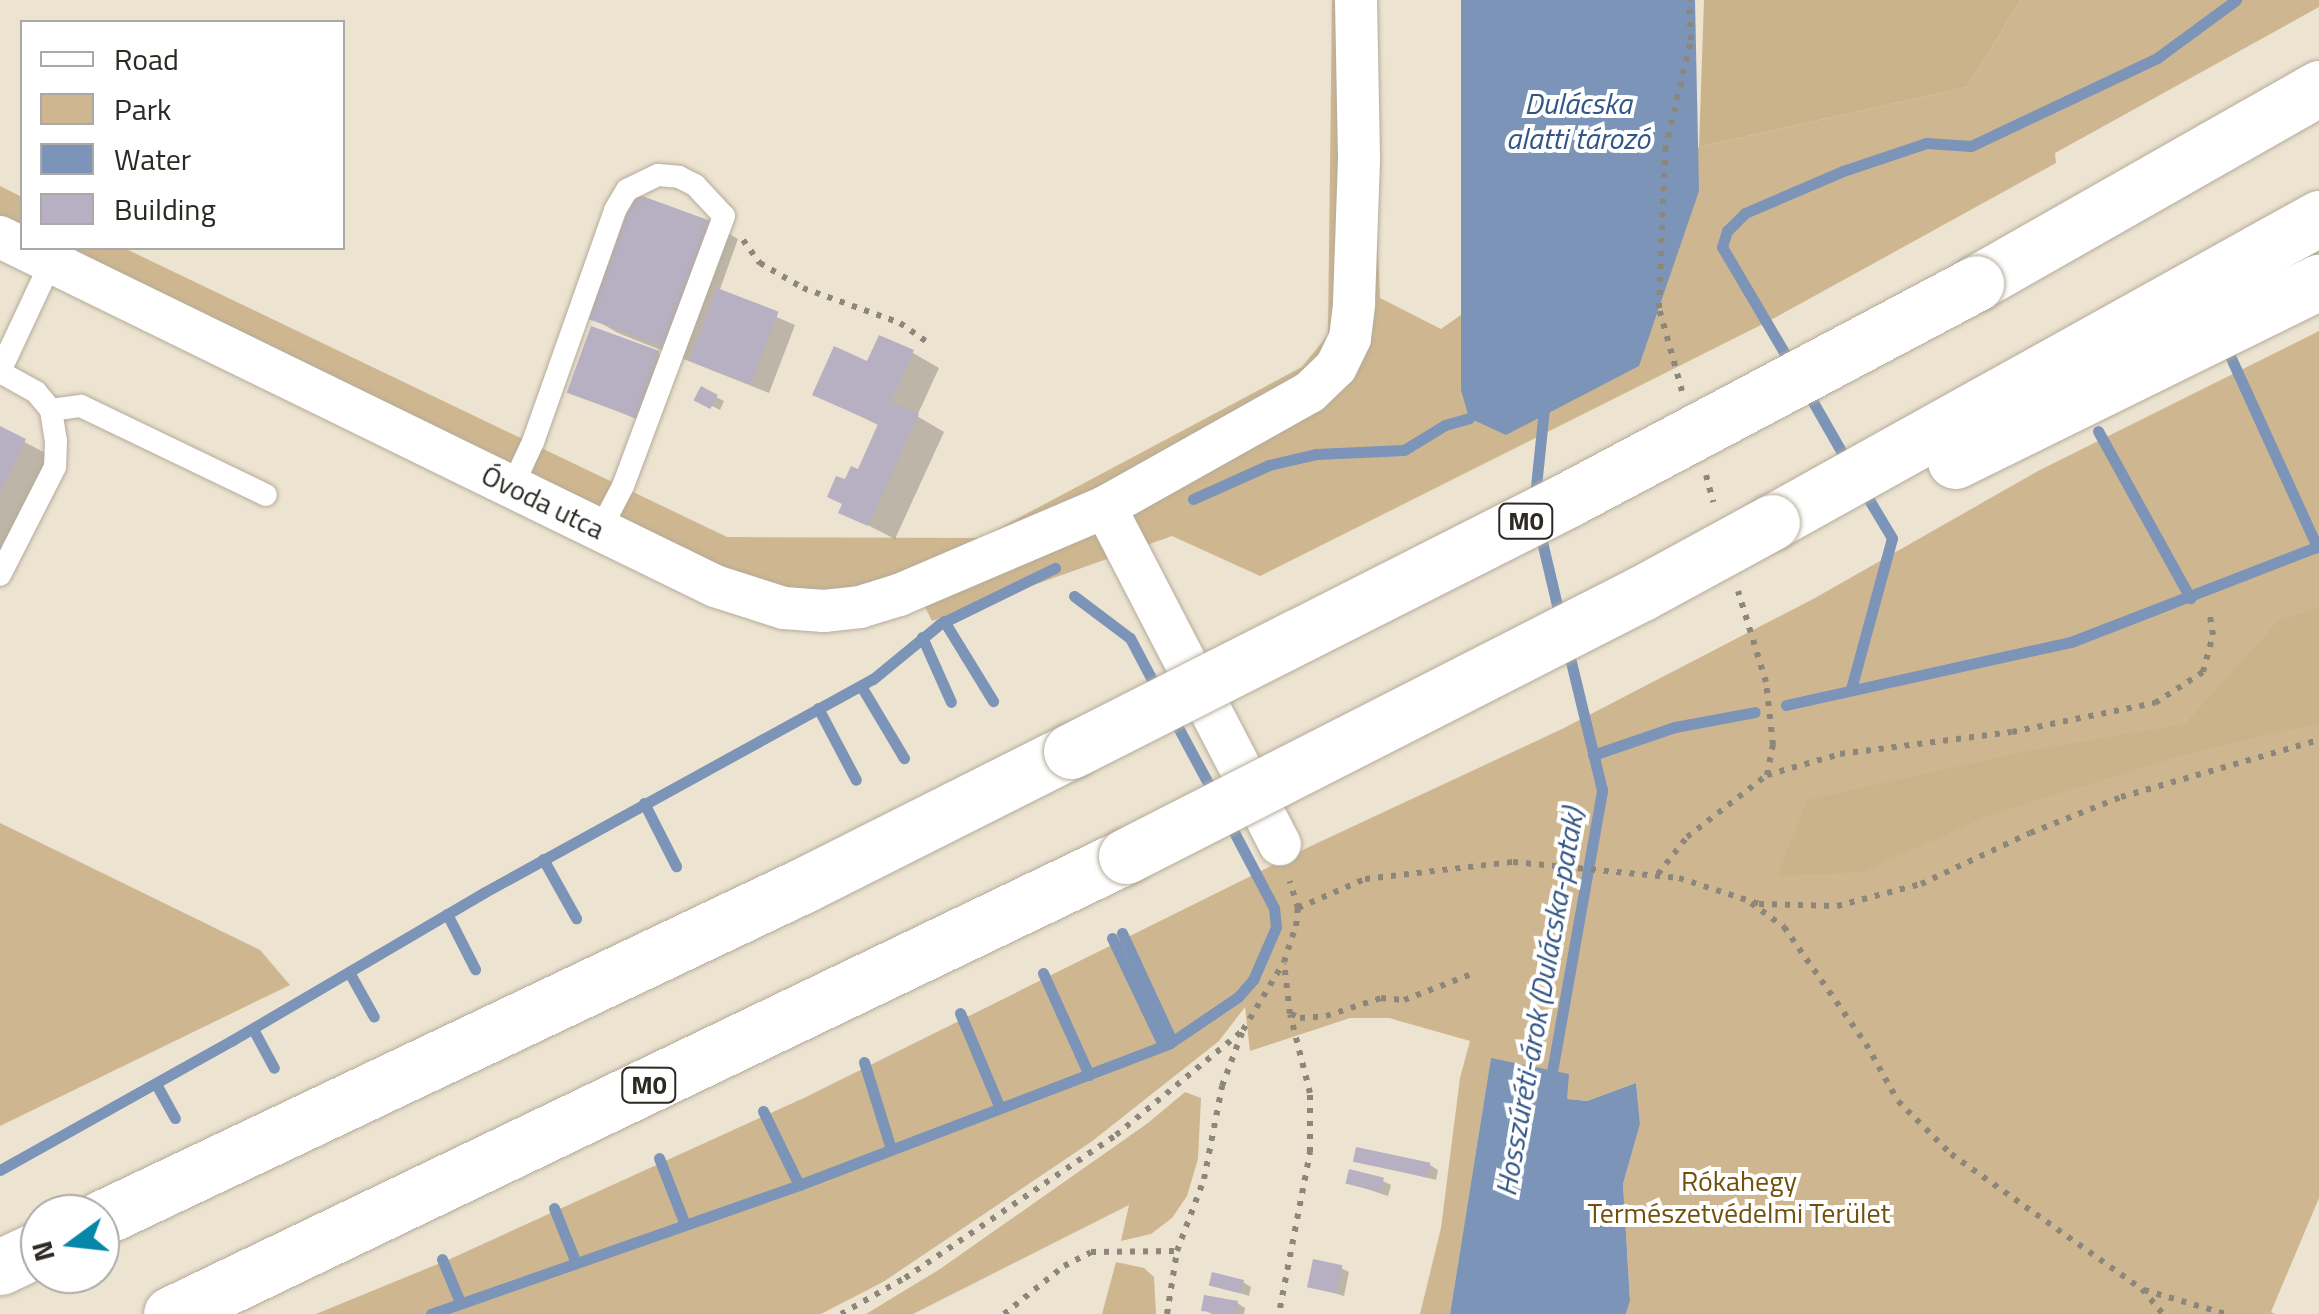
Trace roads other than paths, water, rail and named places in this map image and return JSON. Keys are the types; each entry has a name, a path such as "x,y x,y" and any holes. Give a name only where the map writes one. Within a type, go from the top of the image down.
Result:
{"highway":[{"name":"M0","path":"120,1210 804,885 1568,500 1976,283 2319,88"},
{"path":"2036,399 2319,218"},
{"path":"2036,399 2319,282"},
{"name":"M0","path":"171,1314 1126,856 1642,593 1796,541 2036,399"}],"street":[{"name":"Óvoda utca","path":"27,250 714,586 784,608 824,611 899,596 1105,507 1310,392 1336,367 1350,338 1354,304 1359,157 1356,0"},
{"path":"1105,507 1280,844"}],"lane":[{"path":"512,486 533,442 615,210 627,190 658,175 679,177 695,185 724,216 622,486 600,530"},
{"path":"0,575 55,467 51,410 36,392 0,372 51,262"},
{"path":"51,410 81,406 266,494"}],"water":[{"name":"Dulácska alatti tározó","path":"1461,0 1695,0 1699,191 1639,366 1506,435 1469,418 1461,390"},
{"path":"1491,1058 1569,1074 1567,1099 1587,1101 1636,1083 1640,1124 1623,1184 1630,1301 1626,1314 1450,1314"}],"waterway":[{"path":"1791,364 1722,247 1727,231 1745,213 1843,171 1926,143 1971,146 2157,58 2236,0"},
{"path":"2231,358 2317,547"},
{"path":"1805,388 1848,463"},
{"name":"Hosszúréti-árok (Dulácska-patak)","path":"1535,496 1545,400"},
{"path":"1193,499 1269,465 1316,454 1404,450 1445,425 1469,418"},
{"path":"2098,431 2190,598"},
{"path":"1851,689 1892,538 1862,488"},
{"name":"Hosszúréti-árok (Dulácska-patak)","path":"1539,529 1560,618"},
{"path":"1786,705 2071,642 2319,546"},
{"path":"0,1170 485,892 873,679 940,624 1055,568"},
{"path":"1074,596 1130,638 1159,693"},
{"path":"944,621 993,701"},
{"path":"922,637 951,702"},
{"name":"Hosszúréti-árok (Dulácska-patak)","path":"1550,1083 1602,790 1567,645"},
{"path":"861,686 904,758"},
{"path":"818,708 856,780"},
{"path":"1593,755 1675,727 1755,712"},
{"path":"1173,718 1214,794"},
{"path":"644,803 676,866"},
{"path":"431,1314 799,1185 1170,1043 1238,997 1253,980 1276,927 1274,908 1227,819"},
{"path":"543,859 576,918"},
{"path":"447,914 475,969"},
{"path":"1122,933 1172,1041"},
{"path":"1112,938 1163,1045"},
{"path":"349,972 374,1017"},
{"path":"1043,973 1089,1075"},
{"path":"960,1013 999,1106"},
{"path":"253,1029 274,1068"},
{"path":"864,1062 891,1149"},
{"path":"156,1084 175,1118"},
{"path":"763,1111 799,1185"},
{"path":"659,1158 684,1222"},
{"path":"554,1208 576,1263"},
{"path":"442,1259 460,1302"}],"park label":[{"name":"Rókahegy Természetvédelmi Terület","path":"1739,1197"}]}
